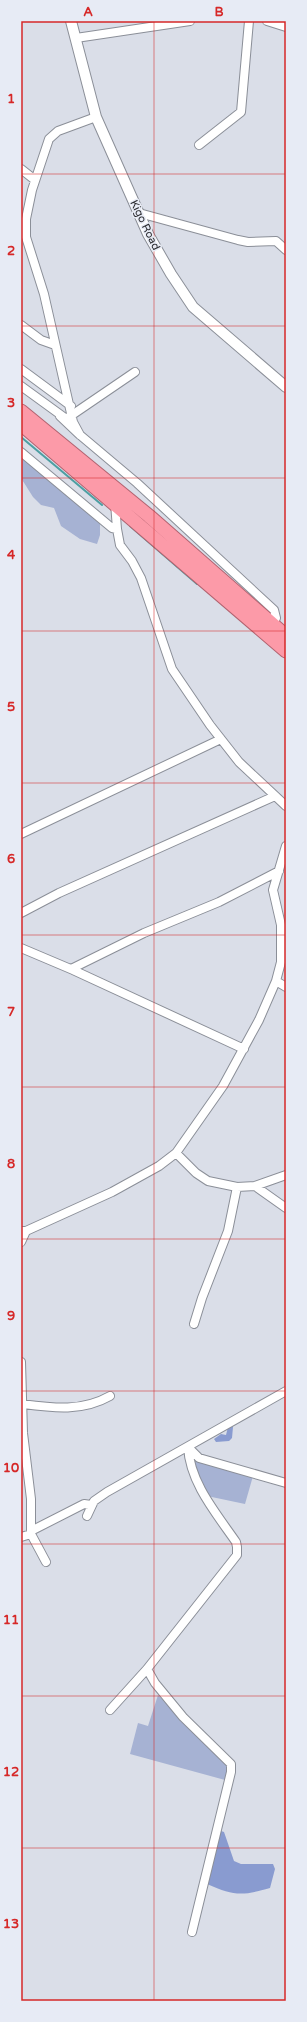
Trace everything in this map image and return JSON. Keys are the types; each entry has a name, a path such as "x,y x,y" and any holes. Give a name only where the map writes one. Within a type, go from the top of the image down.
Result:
{"highway":[{"path":"21,411 149,516 286,636"},
{"path":"21,424 286,651"}],"street":[{"name":"Kigo Road","path":"71,21 96,116 139,213 165,263 188,300 228,338 286,387"},
{"path":"76,38 190,21"},
{"path":"199,145 241,112 249,21"},
{"path":"267,21 286,27"},
{"path":"80,435 73,422 72,410 55,345 44,294 26,238 26,219 45,146 51,136 58,130 96,116"},
{"path":"21,169 35,180"},
{"path":"139,213 238,240 248,242 276,241 286,250"},
{"path":"21,325 41,340 55,345"},
{"path":"21,369 72,410"},
{"path":"60,416 69,417 72,410 135,372"},
{"path":"21,386 60,416 80,435 137,483 274,610 276,618 273,625"},
{"path":"21,452 112,528 117,529"},
{"path":"115,503 120,545 132,561 141,578 172,669 221,739 250,774 286,806"},
{"path":"117,529 125,521 136,521"},
{"path":"21,834 221,739"},
{"path":"21,913 59,893 275,796"},
{"path":"21,1242 23,1232 145,1175 176,1153 223,1086 259,1020 276,981 281,962 282,949 280,925 273,890 286,846"},
{"path":"71,969 144,934 219,902 279,871"},
{"path":"21,948 71,969 244,1049"},
{"path":"276,981 286,987"},
{"path":"176,1153 196,1173 208,1181 237,1187 255,1186 286,1175"},
{"path":"255,1186 286,1208"},
{"path":"194,1324 202,1298 228,1231 237,1187"},
{"path":"21,1362 22,1418 31,1499 31,1533 35,1544 46,1562"},
{"path":"87,1516 91,1505 98,1498 248,1411 286,1391"},
{"path":"22,1404 62,1408 88,1406 110,1396"},
{"path":"188,1447 199,1458 286,1483"},
{"path":"110,1710 147,1669 236,1555 238,1547 236,1542 210,1504 192,1469 188,1447"},
{"path":"21,1537 84,1504 91,1505"},
{"path":"147,1669 155,1683 183,1717 231,1764 231,1772 192,1932"}],"shaded area":[{"path":"21,453 100,520 100,535 97,544 80,539 61,526 54,508 41,505 33,497 21,478"},
{"path":"228,1427 233,1427 232,1438 229,1441 216,1442 214,1439 221,1434 226,1435"},
{"path":"191,1455 253,1476 245,1504 207,1496 197,1475"},
{"path":"158,1695 189,1728 229,1766 225,1780 130,1754 138,1723 148,1726"},
{"path":"218,1830 224,1832 234,1861 241,1864 273,1864 275,1869 270,1888 238,1894 224,1891 207,1884"}],"waterway":[{"path":"21,437 102,505"},
{"path":"130,526 197,584"}]}
